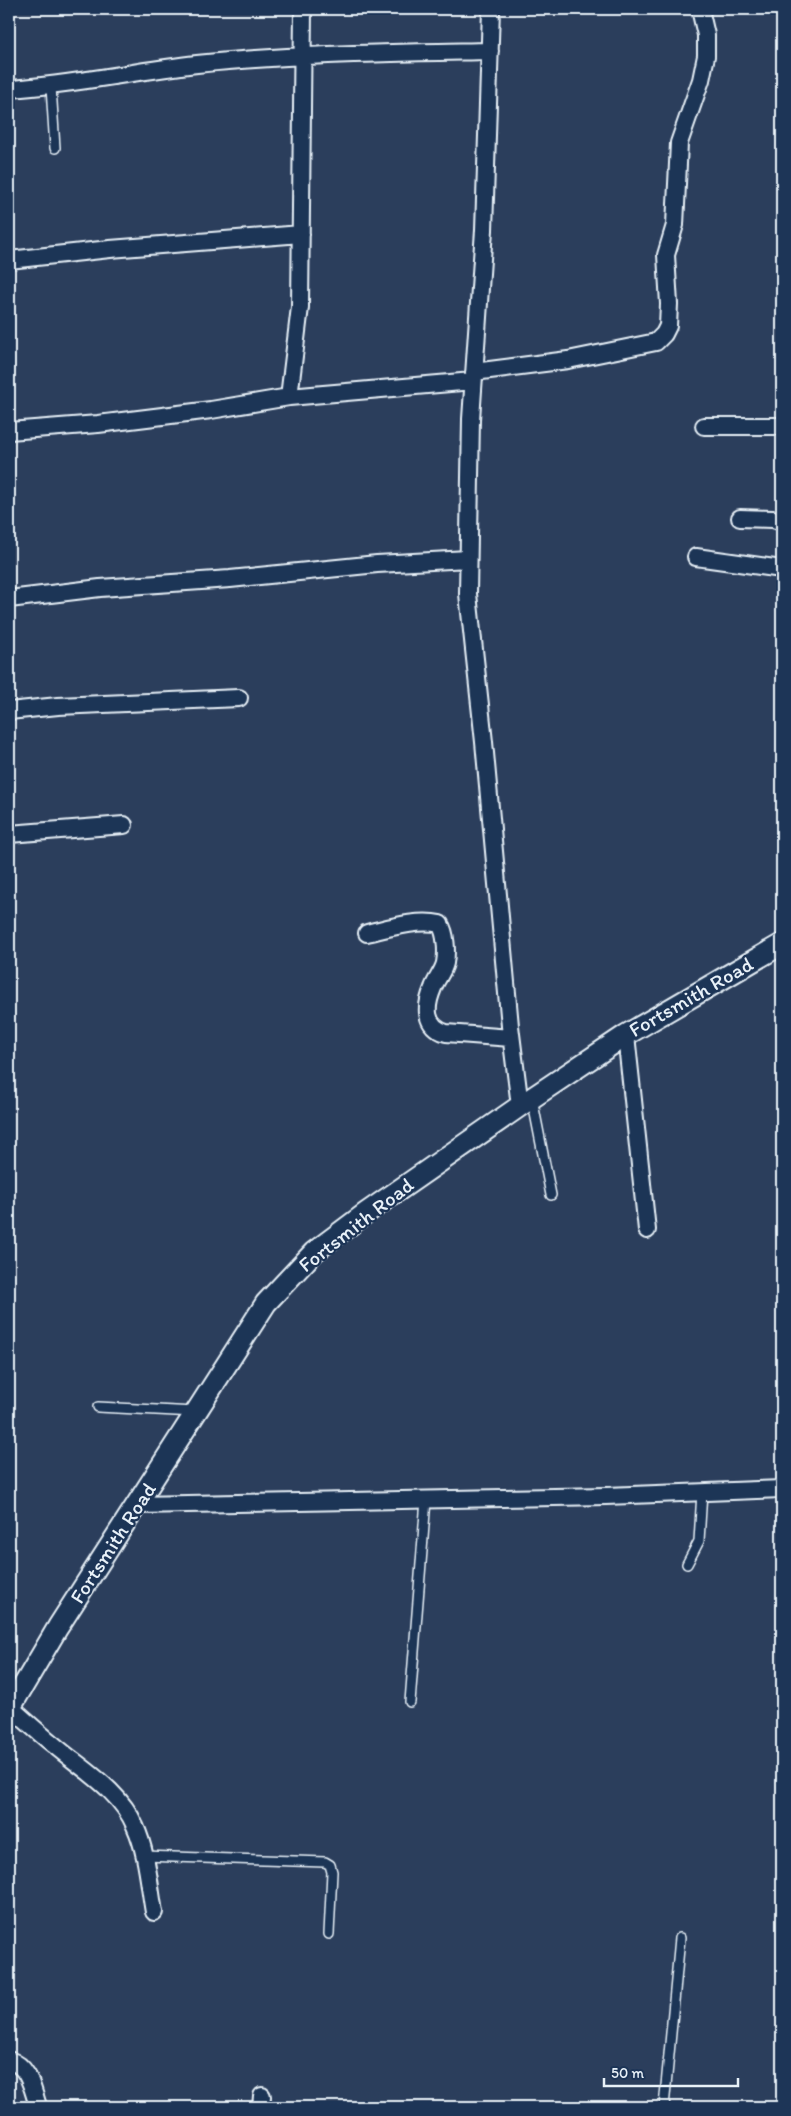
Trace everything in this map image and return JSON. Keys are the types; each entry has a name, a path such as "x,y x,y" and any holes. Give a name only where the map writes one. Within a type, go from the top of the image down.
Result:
{"street":[{"path":"289,397 300,307 303,9"},
{"path":"491,9 484,230 474,376 468,594 484,742 511,1038 526,1102"},
{"path":"9,431 98,424 211,410 289,397 474,376 568,360 656,342 664,334 668,326 669,304 666,254 675,225 679,143 701,80 706,56 706,35 700,9"},
{"path":"9,89 51,87 197,64 303,57 490,51"},
{"path":"9,260 110,249 301,234"},
{"path":"704,426 782,426"},
{"path":"740,518 773,519 782,522"},
{"path":"696,557 782,569"},
{"path":"9,599 100,588 230,579 377,564 468,560"},
{"path":"9,711 58,706 239,698"},
{"path":"9,834 124,826"},
{"path":"367,933 396,926 440,924 444,929 446,956 432,988 428,1017 430,1024 436,1030 446,1033 511,1038"},
{"name":"Fortsmith Road","path":"9,1709 58,1627 138,1506 266,1302 314,1252 366,1213 626,1035 782,944"},
{"path":"626,1035 647,1230"},
{"path":"138,1506 606,1496 782,1489"},
{"path":"9,1709 103,1784 120,1801 134,1823 144,1856 154,1912"},
{"path":"9,2060 18,2063 24,2068 38,2106"}],"lane":[{"path":"51,87 55,148"},
{"path":"526,1102 551,1195"},
{"path":"98,1406 197,1412"},
{"path":"687,1564 699,1541 702,1492"},
{"path":"410,1702 426,1500"},
{"path":"144,1856 325,1862 330,1865 332,1872 329,1934"},
{"path":"664,2107 680,1938"}]}
